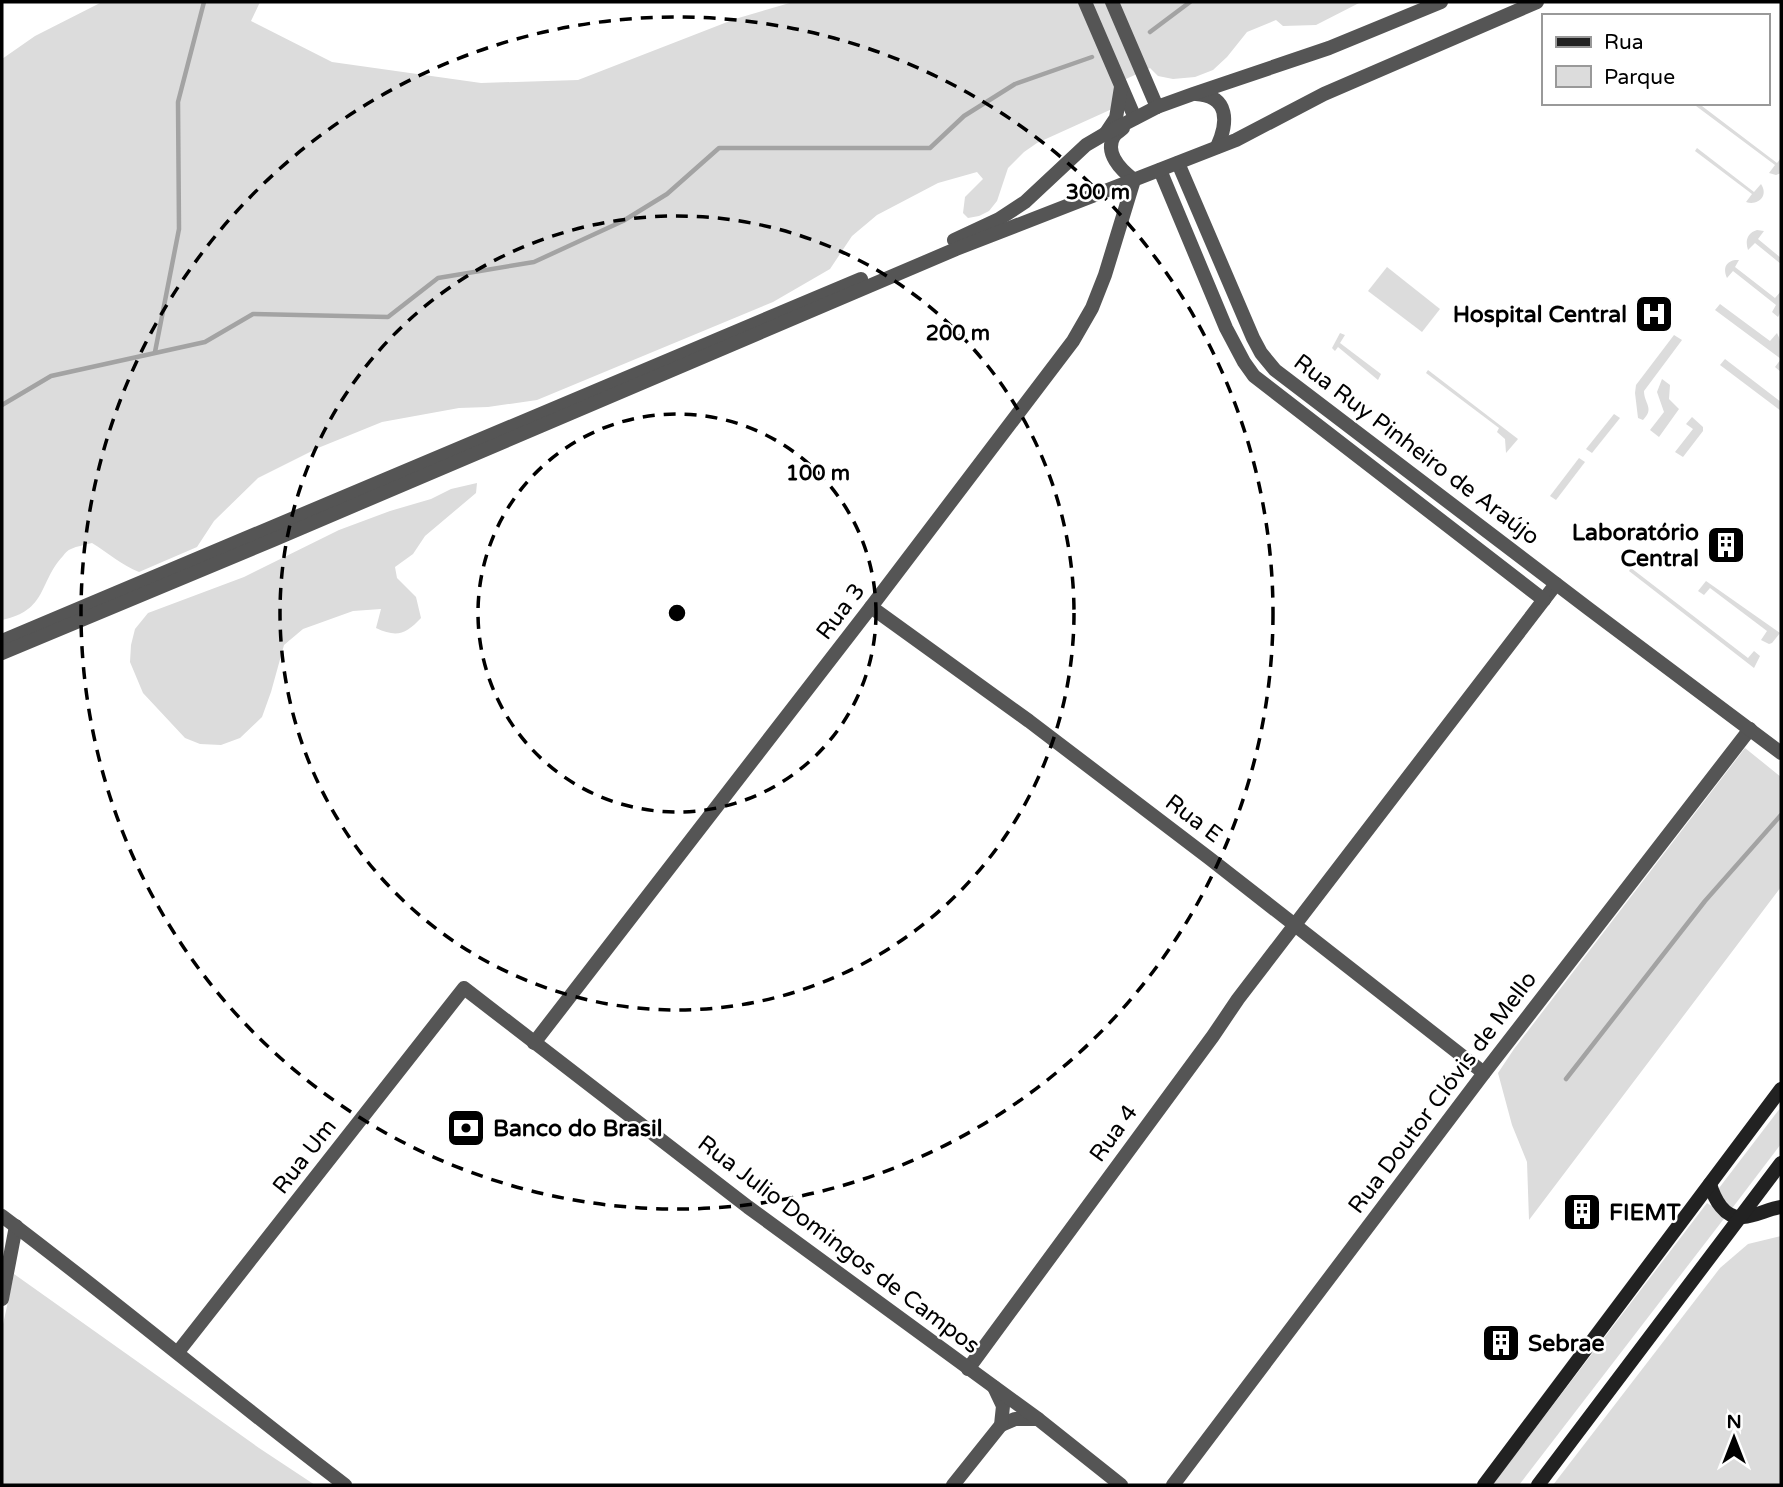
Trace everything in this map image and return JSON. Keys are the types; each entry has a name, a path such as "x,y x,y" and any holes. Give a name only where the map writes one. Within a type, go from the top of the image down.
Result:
{"main road":[{"path":"1484,1485 1780,1092"},
{"path":"1538,1485 1781,1163"},
{"path":"1710,1184 1720,1207 1741,1218 1781,1207"}],"street":[{"path":"1085,2 1133,119"},
{"path":"1112,2 1157,107"},
{"path":"2,641 979,229 1025,202 1086,145 1157,107 1329,48 1441,2"},
{"path":"2,653 956,249 1236,140 1324,94 1536,2"},
{"path":"1106,133 1116,118 1121,86"},
{"path":"1193,94 1211,96 1220,104 1225,118 1224,131 1217,147"},
{"path":"1133,119 1114,136 1111,149 1122,171 1133,180"},
{"name":"Rua Ruy Pinheiro de Araújo","path":"1178,163 1253,338 1275,370 1781,753"},
{"name":"Rua Ruy Pinheiro de Araújo","path":"1160,170 1226,328 1254,376 1545,600"},
{"name":"Rua 3","path":"534,1043 1073,341 1105,275 1133,180"},
{"name":"Rua 4","path":"968,1368 1238,999 1556,584"},
{"name":"Rua E","path":"871,607 1029,721 1483,1073"},
{"name":"Rua Doutor Clóvis de Mello","path":"1172,1485 1483,1073 1750,729"},
{"name":"Rua Julio Domingos de Campos","path":"464,988 748,1207 1038,1419 1121,1485"},
{"name":"Rua Um","path":"178,1352 464,988"},
{"path":"2,1216 345,1485"},
{"path":"2,1299 16,1226"},
{"path":"993,1387 1003,1406 1001,1425"},
{"path":"953,1485 1001,1425 1015,1419 1038,1419"}],"green space":[{"path":"102,2 260,2 251,21 332,62 481,83 578,80 735,19 793,2 1361,2 1316,25 1283,26 1276,20 1247,32 1213,70 1195,77 1173,79 1158,76 1150,68 1126,79 1112,109 1037,143 1024,152 1008,168 997,201 989,211 979,216 968,218 963,213 965,197 983,179 977,172 938,183 877,215 852,236 830,269 773,302 537,400 459,408 382,422 318,448 258,478 214,521 197,547 139,572 92,543 73,548 55,566 35,602 27,610 2,620 2,59 35,36"},
{"path":"1695,105 1701,105 1777,163 1781,158 1781,173 1776,175 1769,173 1775,165"},
{"path":"1697,148 1754,192 1761,184 1764,192 1761,199 1755,203 1746,202 1752,194 1695,151"},
{"path":"1757,230 1764,231 1758,239 1781,258 1781,264 1755,243 1748,250 1748,238"},
{"path":"1739,260 1735,267 1775,298 1781,291 1781,311 1778,317 1772,312 1776,305 1733,271 1727,278 1726,266"},
{"path":"1387,267 1440,309 1422,332 1368,291"},
{"path":"1720,304 1770,341 1777,333 1781,359 1715,310"},
{"path":"1340,333 1345,335 1340,343 1381,374 1378,380 1338,347 1335,351 1332,348"},
{"path":"1674,335 1682,340 1644,391 1649,409 1643,420 1638,418 1636,385"},
{"path":"1725,359 1781,402 1781,411 1720,365"},
{"path":"1781,359 1781,372 1775,367"},
{"path":"1428,370 1518,439 1506,453 1505,439 1497,432 1499,428 1426,373"},
{"path":"1662,379 1670,385 1669,399 1679,409 1659,437 1650,430 1664,412 1657,392"},
{"path":"1614,414 1620,418 1592,453 1586,449"},
{"path":"1692,417 1703,427 1703,431 1683,457 1675,452 1693,429 1686,424"},
{"path":"1579,458 1585,462 1556,500 1550,496"},
{"path":"477,483 476,493 425,536 413,554 395,567 397,578 416,597 421,618 406,631 390,633 376,628 381,609 353,611 303,629 284,645 262,717 240,738 221,745 200,744 185,738 143,693 130,662 131,645 135,629 148,613 244,577 339,530 431,499 451,489"},
{"path":"1631,568 1748,658 1754,651 1760,656 1754,668 1629,571"},
{"path":"1706,581 1780,633 1772,643 1761,640 1767,631 1710,588 1704,595 1698,591"},
{"path":"1745,748 1781,777 1781,887 1529,1220 1527,1162 1512,1125 1498,1073"},
{"path":"1781,1107 1781,1144 1730,1211 1716,1192"},
{"path":"1707,1203 1726,1216 1519,1485 1492,1485"},
{"path":"1781,1236 1781,1485 1553,1485 1720,1268 1748,1244"},
{"path":"14,1274 315,1485 2,1485 2,1329"}],"waterway":[{"path":"155,352 179,229 178,102 204,2"},
{"path":"1150,32 1190,2"},
{"path":"2,405 51,376 205,342 253,314 388,317 438,278 534,262 623,221 667,194 719,148 930,148 964,116 1015,84 1092,57"},
{"path":"1566,1079 1705,901 1781,815"}],"place":[{"name":"Hospital Central","path":"1654,314"},
{"name":"Laboratório Central","path":"1726,545"},
{"name":"Banco do Brasil","path":"466,1128"},
{"name":"FIEMT","path":"1582,1212"},
{"name":"Sebrae","path":"1501,1343"}]}
